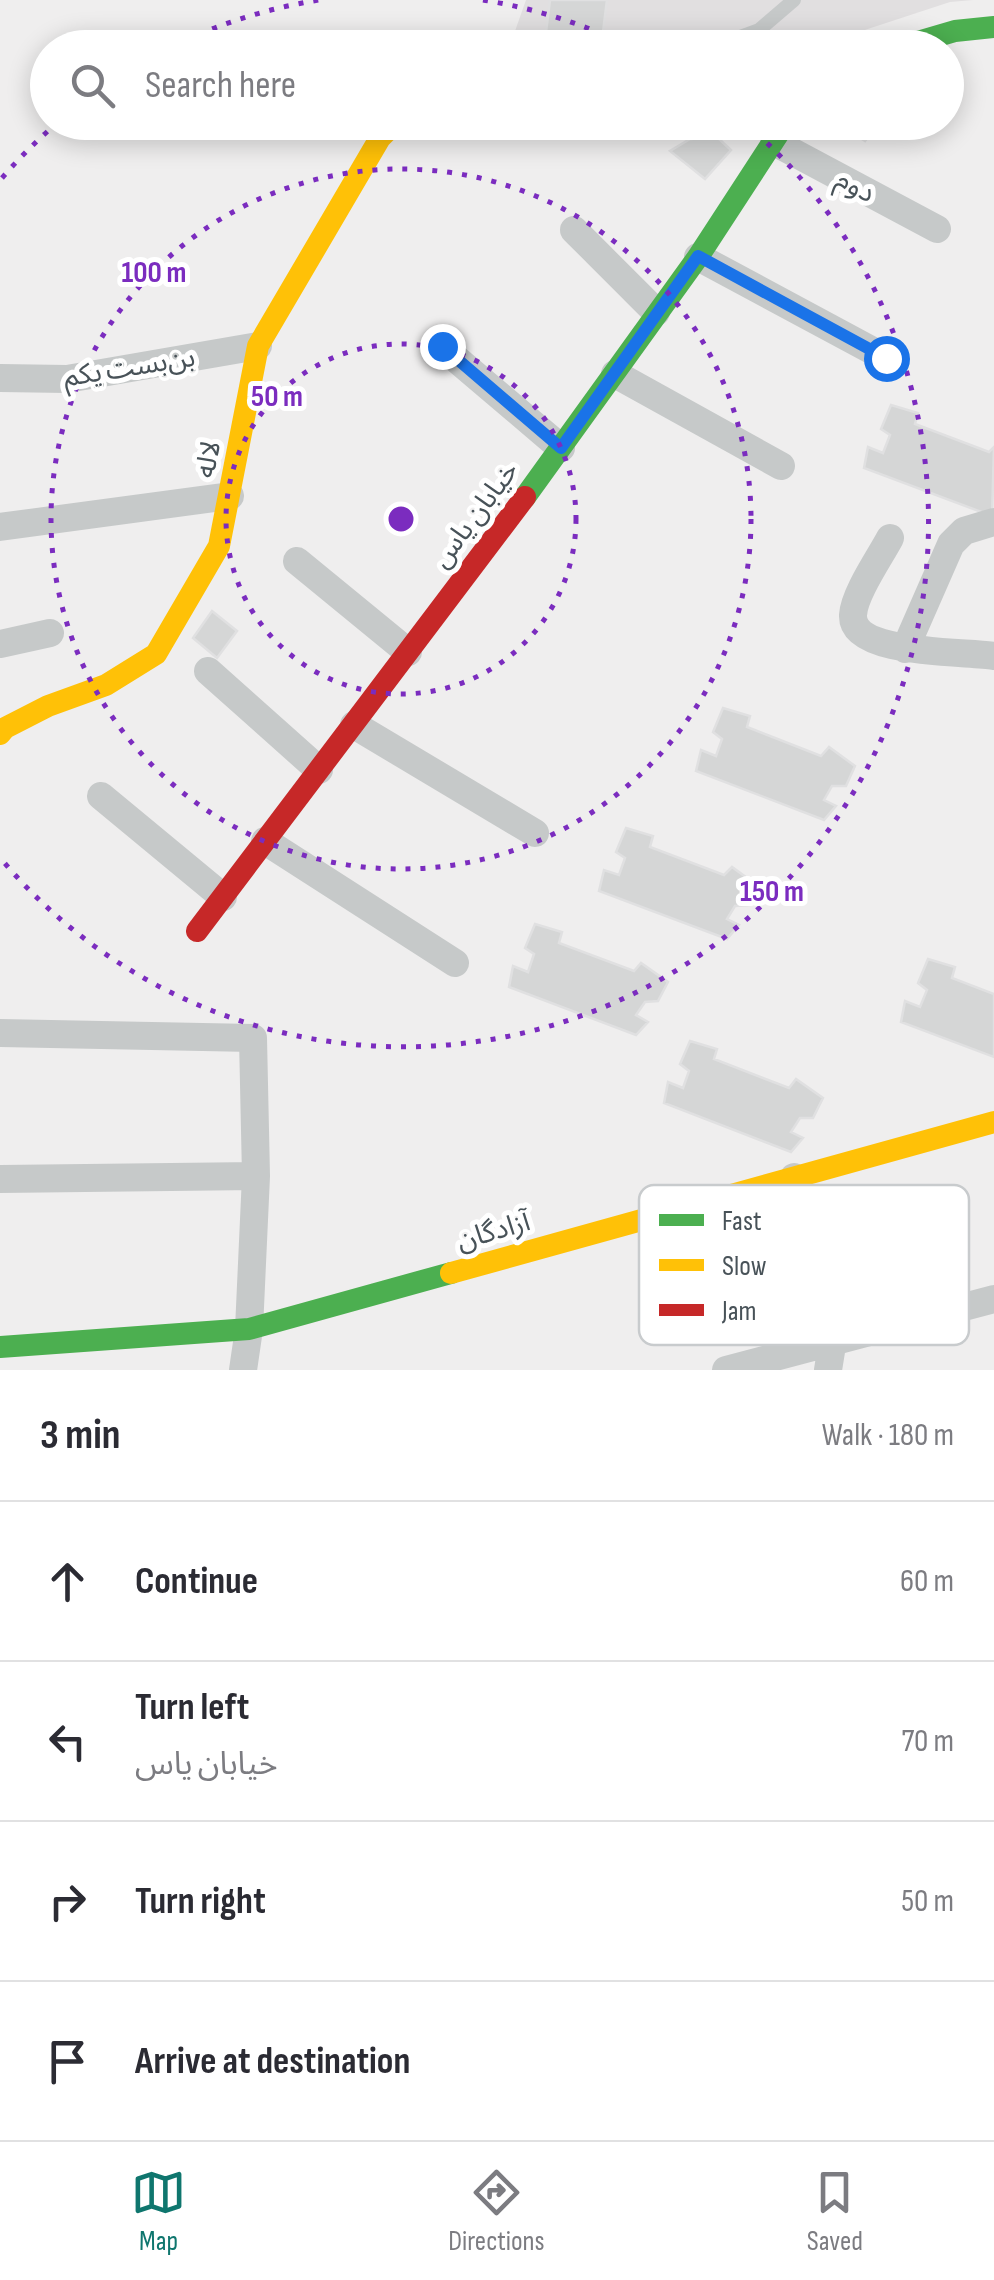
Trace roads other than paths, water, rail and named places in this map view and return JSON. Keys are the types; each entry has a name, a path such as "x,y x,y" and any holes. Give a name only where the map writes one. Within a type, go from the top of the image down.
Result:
{"street":[{"path":"964,30 994,28"},
{"name":"لاله","path":"0,734 48,706 106,686 156,654 220,546 258,346 379,140"},
{"name":"خیابان یاس","path":"197,931 561,448 698,256 775,140"},
{"name":"دوم","path":"793,140 937,229"},
{"path":"574,230 656,312"},
{"path":"698,256 886,358"},
{"name":"بن‌بست یکم","path":"0,378 67,378 258,346"},
{"path":"442,346 561,448"},
{"path":"615,374 781,466"},
{"path":"0,527 230,496"},
{"path":"905,649 951,544 964,531 994,522"},
{"path":"890,538 862,592 853,616 856,626 905,649 991,647"},
{"path":"298,561 408,652"},
{"path":"0,644 50,632"},
{"path":"208,671 318,770"},
{"path":"354,726 535,832"},
{"path":"101,796 222,898"},
{"path":"265,841 456,963"},
{"path":"0,1034 252,1038 256,1176 242,1370"},
{"name":"آزادگان","path":"765,1185 994,1122"},
{"path":"0,1178 256,1176"},
{"path":"794,1177 796,1185"},
{"name":"آزادگان","path":"0,1347 248,1328 639,1220"},
{"path":"969,1305 994,1299"},
{"path":"726,1370 812,1345"},
{"path":"828,1370 832,1345"}],"lane":[{"path":"759,30 794,0"}]}
